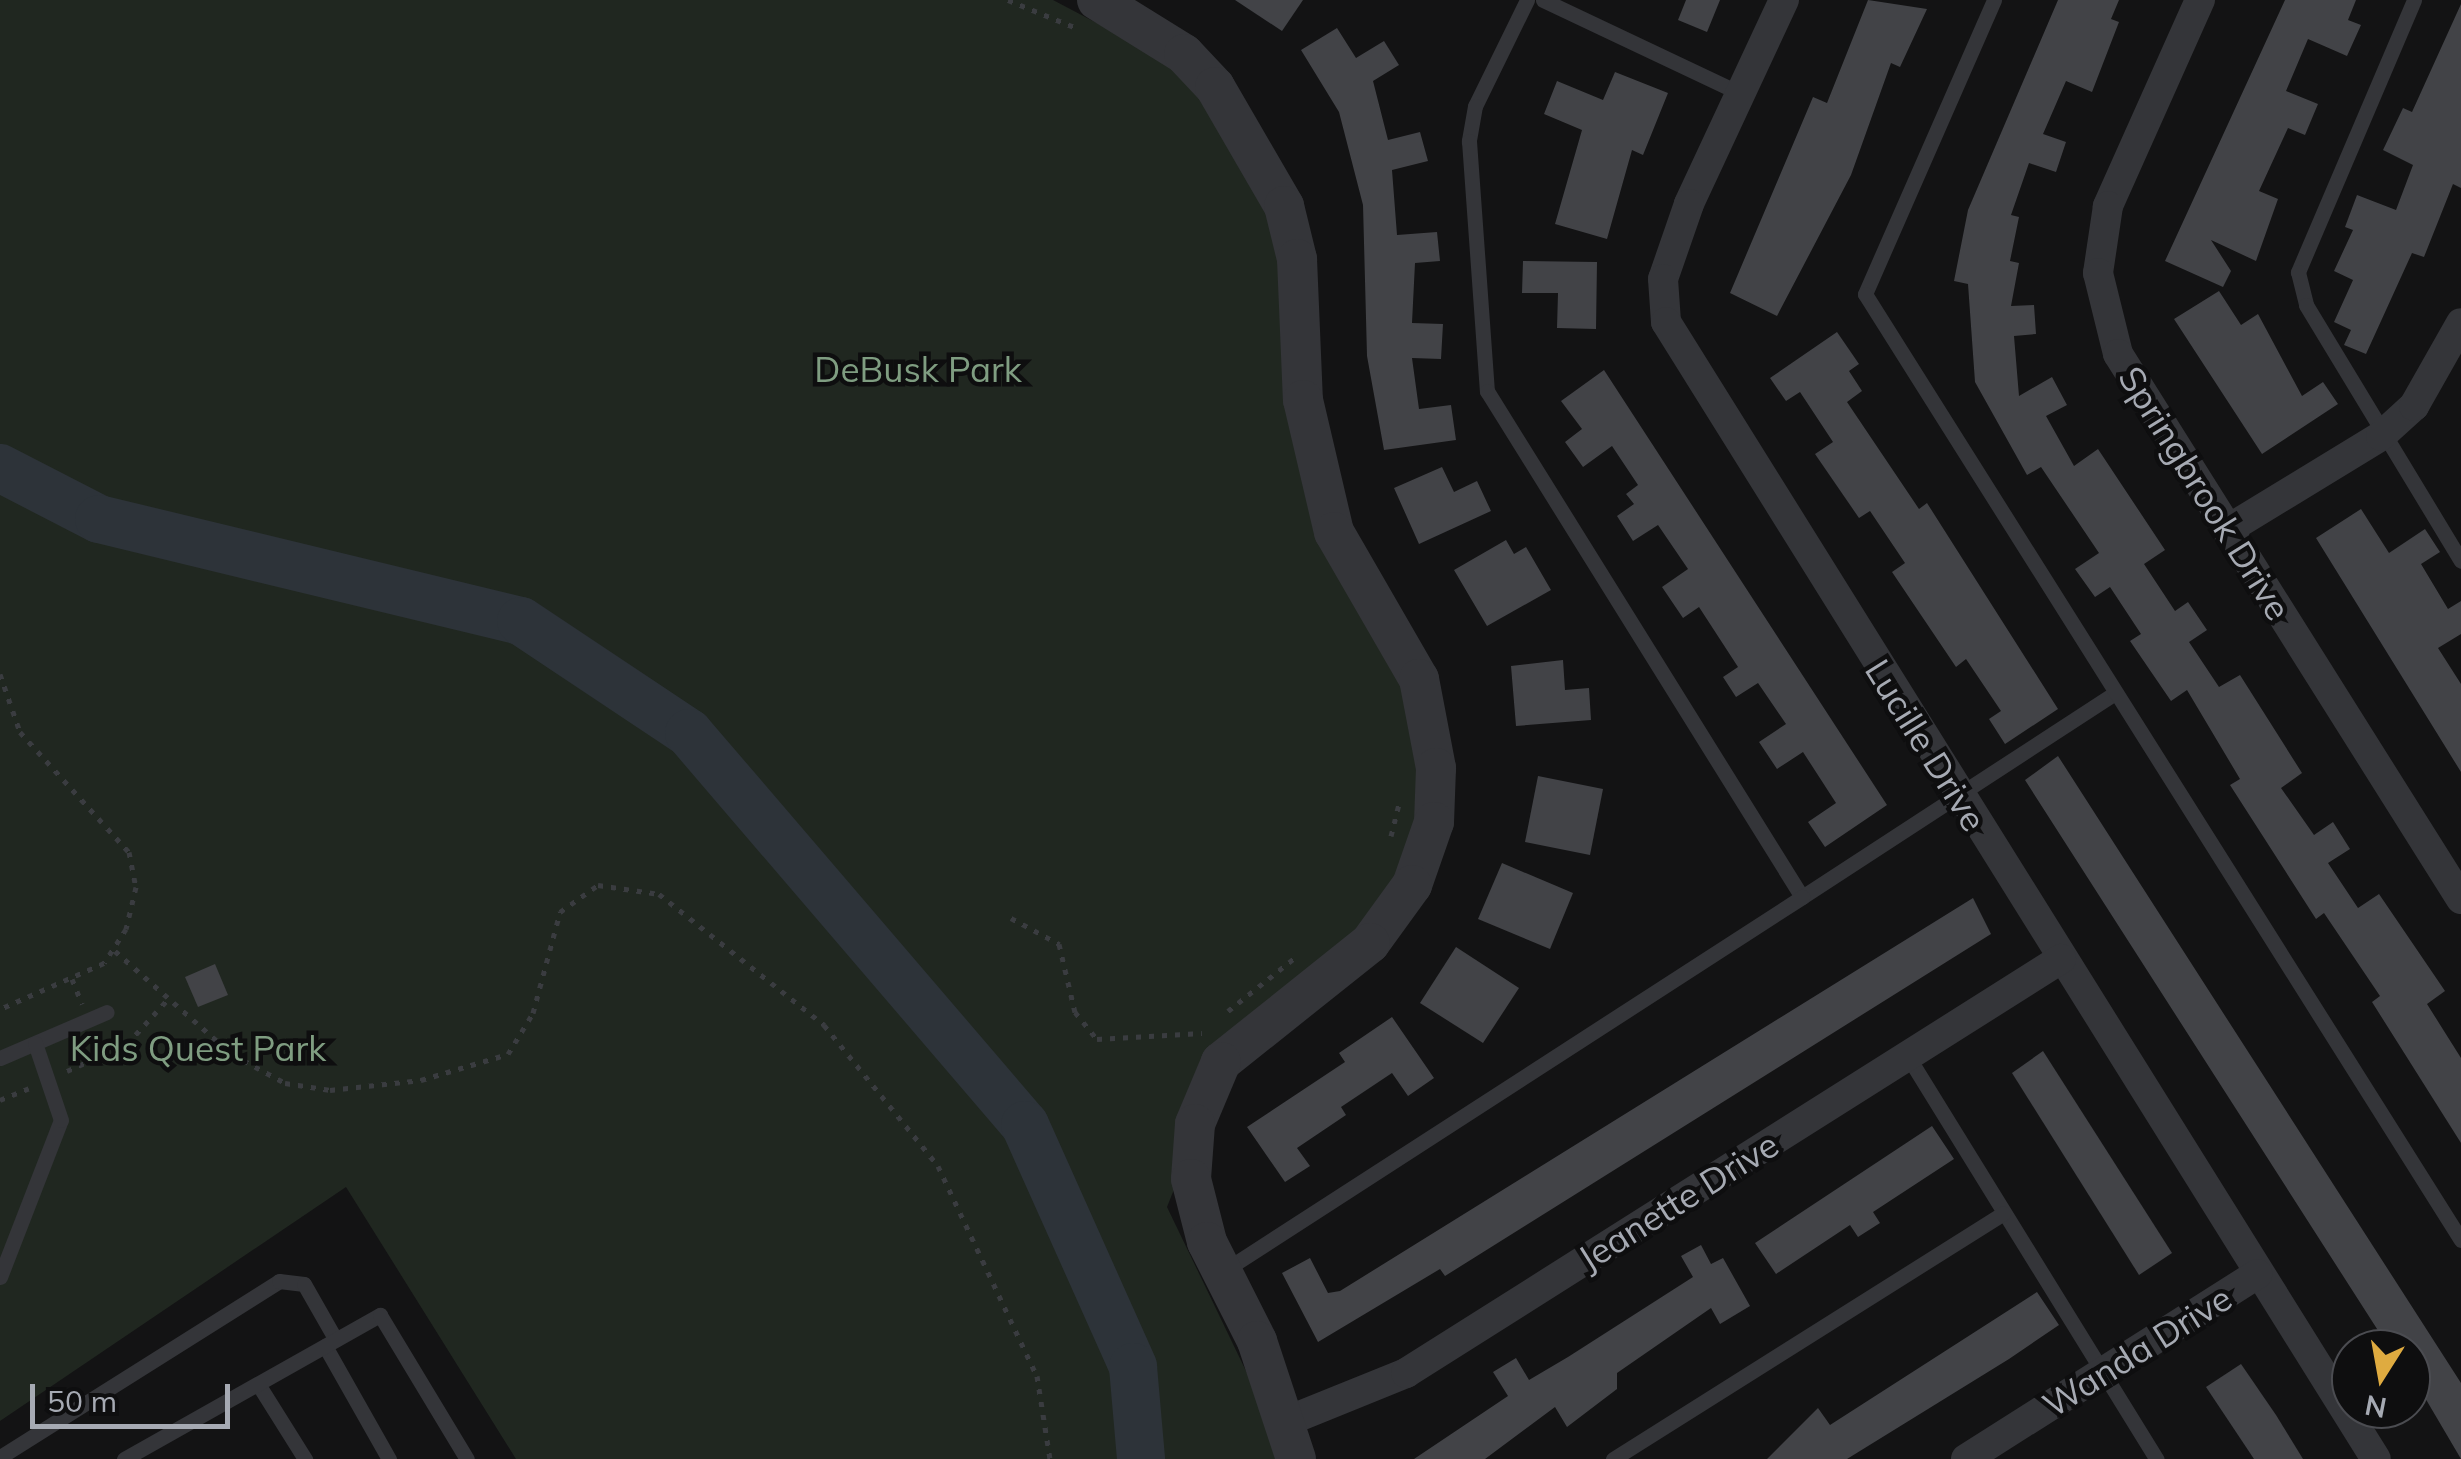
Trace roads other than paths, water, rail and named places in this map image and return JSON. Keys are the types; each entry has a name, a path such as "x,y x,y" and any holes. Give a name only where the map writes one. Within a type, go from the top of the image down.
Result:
{"street":[{"name":"Lucille Drive","path":"1784,0 1740,93 1663,279 1666,322 1958,796 2376,1459"},
{"name":"Springbrook Drive","path":"2200,0 2108,206 2098,273 2118,354 2459,890"},
{"path":"1096,18 1184,54 1216,88 1284,206 1298,259 1303,400 1334,532 1419,678 1436,768 1434,822 1412,885 1370,942 1221,1062 1195,1124 1191,1180 1222,1272 1290,1441"},
{"path":"2227,530 2381,436 2414,406 2461,323"},
{"name":"Jeanette Drive","path":"1290,1441 1406,1373 2061,959"},
{"name":"Wanda Drive","path":"1966,1459 2258,1274"}],"lane":[{"path":"1527,0 1475,106 1469,141 1487,391 1802,897"},
{"path":"1542,0 1740,93"},
{"path":"1994,0 1864,294 2112,695 2461,1240"},
{"path":"2414,0 2298,272 2306,305 2381,436 2461,561"},
{"path":"1222,1272 2112,695"},
{"path":"0,1058 108,1012"},
{"path":"0,1277 56,1146 61,1120 52,1078 35,1042"},
{"path":"1906,1055 2158,1459"},
{"path":"1614,1459 2003,1213"},
{"path":"0,1457 279,1280 304,1284 389,1459"},
{"path":"124,1459 380,1315 468,1459"},
{"path":"258,1384 305,1459"}],"waterway":[{"path":"0,468 99,519 521,621 689,733 1025,1125 1133,1367 1141,1459"}],"park label":[{"name":"DeBusk Park","path":"918,369"},
{"name":"Kids Quest Park","path":"198,1048"}]}
